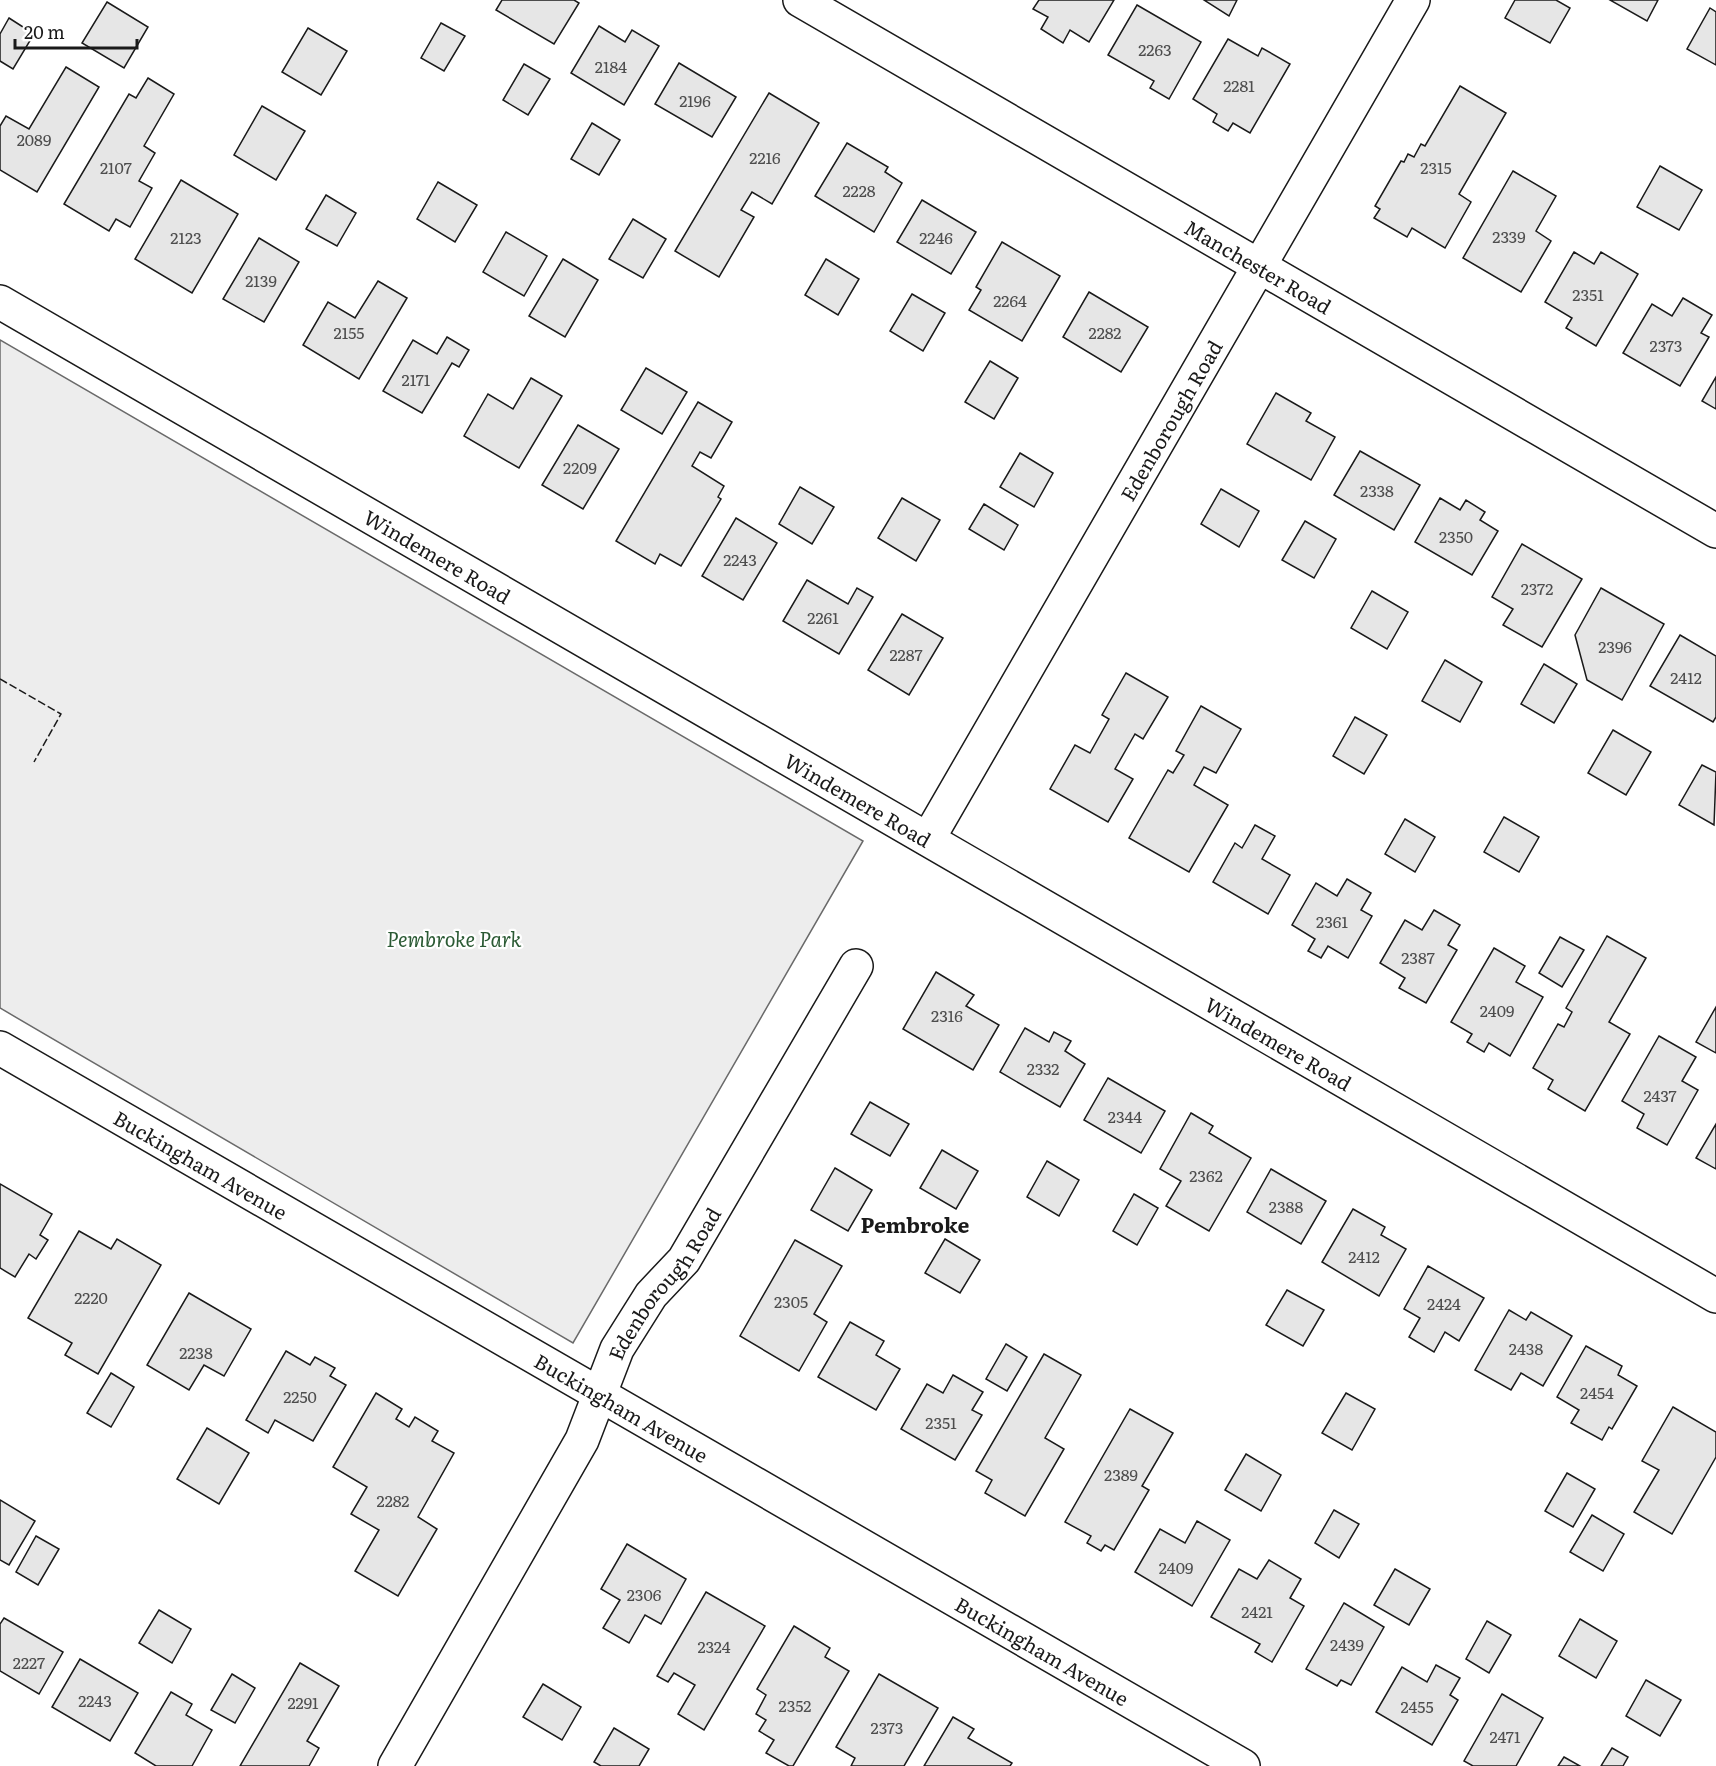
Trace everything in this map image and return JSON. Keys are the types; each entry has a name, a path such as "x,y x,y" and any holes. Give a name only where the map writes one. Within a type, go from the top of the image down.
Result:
{"street":[{"name":"Manchester Road","path":"800,0 1716,531"},
{"name":"Edenborough Road","path":"928,839 1413,0"},
{"name":"Windemere Road","path":"0,302 1716,1296"},
{"name":"Edenborough Road","path":"395,1766 582,1440 617,1349 651,1295 684,1260 856,966"},
{"name":"Buckingham Avenue","path":"0,1048 1243,1766"}],"shaded area":[{"name":"Pembroke Park","path":"0,340 863,841 573,1343 0,1008"}],"building":[{"path":"502,0 574,0 579,3 554,44 496,10"},
{"path":"1039,0 1114,0 1089,42 1070,30 1063,43 1041,29 1048,17 1033,9"},
{"path":"1204,0 1237,0 1229,16"},
{"path":"1515,0 1556,0 1570,8 1550,43 1505,18"},
{"path":"1610,0 1658,0 1647,21"},
{"path":"107,2 148,27 124,68 82,43"},
{"path":"1137,5 1201,42 1169,99 1150,88 1154,81 1108,55"},
{"path":"1710,8 1716,12 1716,65 1687,49"},
{"path":"9,18 34,34 13,69 0,61 0,34"},
{"path":"441,23 465,36 444,71 421,58"},
{"path":"599,26 625,42 632,30 659,46 624,105 571,73"},
{"path":"308,28 347,51 321,95 282,72"},
{"path":"1228,39 1258,56 1262,48 1290,64 1250,133 1233,123 1228,131 1213,122 1217,114 1193,99"},
{"path":"679,63 736,97 712,137 655,104"},
{"path":"524,64 550,79 528,115 503,100"},
{"path":"66,67 99,87 37,192 0,170 0,126 6,116 29,129"},
{"path":"148,78 174,94 144,146 155,153 139,181 152,188 130,227 116,219 109,231 64,204 129,94 136,98"},
{"path":"1460,86 1506,113 1459,194 1471,202 1445,248 1412,228 1407,237 1374,218 1380,209 1375,206 1401,161 1404,162 1408,154 1414,157 1421,144 1425,146"},
{"path":"769,93 819,123 772,204 752,192 741,210 754,217 719,277 675,251"},
{"path":"262,106 305,131 276,180 234,155"},
{"path":"592,123 620,140 599,175 571,159"},
{"path":"847,143 888,167 885,172 902,183 874,232 815,196"},
{"path":"1660,166 1702,190 1679,230 1637,207"},
{"path":"1513,171 1556,196 1536,231 1551,241 1521,292 1463,258"},
{"path":"181,180 238,214 192,293 135,259"},
{"path":"438,182 477,205 455,242 417,219"},
{"path":"326,195 356,213 337,246 306,229"},
{"path":"922,200 976,232 951,274 897,242"},
{"path":"633,219 666,239 643,278 609,259"},
{"path":"506,232 547,256 524,296 483,272"},
{"path":"259,238 299,262 264,322 223,299"},
{"path":"1002,242 1060,276 1022,341 969,310 981,290 976,287"},
{"path":"1574,252 1594,264 1601,252 1638,274 1596,346 1566,328 1572,318 1545,302"},
{"path":"563,259 598,280 565,337 529,316"},
{"path":"826,259 859,279 838,315 805,295"},
{"path":"378,281 407,298 359,379 303,345 328,302 355,318"},
{"path":"1089,292 1148,327 1121,372 1063,337"},
{"path":"912,294 945,313 923,351 890,331"},
{"path":"1683,298 1712,315 1701,333 1709,337 1680,386 1623,353 1652,304 1672,316"},
{"path":"447,337 469,350 459,367 452,363 422,413 383,391 413,340 437,354"},
{"path":"990,361 1018,378 994,419 965,402"},
{"path":"646,368 687,392 662,434 621,410"},
{"path":"1716,377 1716,409 1702,401"},
{"path":"531,378 562,396 519,468 464,436 488,394 513,409"},
{"path":"1276,393 1311,413 1306,421 1335,437 1311,480 1247,444"},
{"path":"698,402 732,422 711,458 700,452 692,466 724,486 718,497 721,499 681,566 660,554 655,564 616,541"},
{"path":"578,425 619,449 583,509 542,485"},
{"path":"1360,451 1420,485 1394,530 1334,495"},
{"path":"1020,453 1053,473 1034,507 1000,487"},
{"path":"800,487 834,507 812,544 779,524"},
{"path":"1221,489 1259,511 1239,547 1201,524"},
{"path":"902,498 940,520 916,561 878,538"},
{"path":"1440,498 1460,510 1466,500 1485,512 1480,520 1498,531 1472,575 1415,542"},
{"path":"984,504 1018,525 1004,550 969,529"},
{"path":"736,518 777,543 743,600 702,576"},
{"path":"1305,521 1336,539 1314,578 1282,560"},
{"path":"1522,544 1582,579 1542,647 1503,625 1513,609 1492,597"},
{"path":"807,580 848,604 857,588 873,597 839,654 783,621"},
{"path":"1601,588 1664,624 1622,700 1587,680 1575,635"},
{"path":"1372,591 1408,612 1387,649 1351,628"},
{"path":"902,614 943,638 909,695 868,670"},
{"path":"1680,635 1716,656 1716,717 1713,722 1650,686"},
{"path":"1445,660 1482,682 1460,722 1422,701"},
{"path":"1544,664 1577,684 1554,723 1521,704"},
{"path":"1126,673 1168,697 1143,739 1135,734 1115,769 1133,779 1108,822 1050,789 1075,745 1090,753 1109,719 1102,715"},
{"path":"1201,706 1241,729 1216,773 1204,767 1194,785 1228,805 1189,872 1129,838 1168,770 1173,773 1184,755 1176,751"},
{"path":"1355,717 1387,735 1364,774 1333,756"},
{"path":"1613,730 1651,752 1626,795 1588,773"},
{"path":"1702,765 1716,772 1714,825 1679,805"},
{"path":"1504,817 1539,837 1519,872 1484,852"},
{"path":"1405,819 1435,837 1415,872 1385,854"},
{"path":"1255,825 1275,836 1262,859 1290,875 1268,914 1213,882 1235,843 1242,848"},
{"path":"1347,879 1371,893 1361,910 1372,916 1348,958 1328,946 1321,958 1308,951 1315,939 1292,925 1316,883 1337,896"},
{"path":"1434,910 1460,925 1448,945 1457,950 1426,1003 1399,988 1405,978 1380,963 1405,920 1422,930"},
{"path":"1607,936 1646,958 1609,1022 1630,1034 1585,1111 1548,1089 1553,1080 1533,1068 1558,1024 1564,1027 1572,1012 1566,1008"},
{"path":"1560,937 1584,950 1562,987 1539,973"},
{"path":"1494,948 1525,966 1516,982 1543,997 1510,1056 1489,1043 1484,1052 1467,1042 1472,1034 1451,1022"},
{"path":"936,972 974,995 966,1006 999,1025 973,1070 903,1029"},
{"path":"1716,1007 1716,1053 1696,1042"},
{"path":"1025,1028 1049,1042 1054,1032 1071,1041 1065,1051 1085,1064 1060,1107 1000,1072"},
{"path":"1659,1036 1696,1057 1682,1081 1698,1090 1667,1145 1637,1128 1644,1114 1622,1101"},
{"path":"1108,1078 1165,1111 1141,1153 1084,1120"},
{"path":"870,1102 909,1124 890,1156 851,1134"},
{"path":"1191,1113 1213,1126 1209,1133 1251,1158 1209,1231 1166,1206 1181,1181 1160,1169"},
{"path":"1716,1124 1716,1169 1696,1158"},
{"path":"942,1150 978,1171 956,1209 920,1188"},
{"path":"1047,1161 1079,1180 1059,1216 1027,1197"},
{"path":"835,1168 872,1190 848,1231 811,1210"},
{"path":"1271,1169 1326,1201 1301,1244 1247,1212"},
{"path":"0,1184 52,1214 40,1235 48,1240 36,1259 29,1254 15,1277 0,1268"},
{"path":"1134,1194 1158,1208 1137,1245 1113,1231"},
{"path":"1353,1209 1385,1227 1381,1235 1406,1249 1379,1296 1322,1262"},
{"path":"79,1231 111,1249 117,1239 161,1265 98,1374 65,1355 72,1343 28,1318"},
{"path":"945,1239 980,1260 960,1293 925,1273"},
{"path":"795,1240 842,1266 814,1314 827,1322 799,1371 740,1336"},
{"path":"1428,1266 1484,1298 1459,1341 1445,1332 1434,1352 1409,1337 1420,1318 1404,1309"},
{"path":"1287,1290 1324,1310 1303,1346 1266,1325"},
{"path":"189,1293 251,1329 224,1376 204,1365 189,1390 147,1365"},
{"path":"1509,1310 1526,1320 1531,1312 1572,1336 1543,1386 1521,1373 1511,1390 1475,1370"},
{"path":"850,1322 884,1341 876,1355 900,1369 876,1410 818,1377"},
{"path":"1006,1344 1027,1357 1007,1391 986,1379"},
{"path":"1586,1346 1622,1366 1618,1375 1637,1386 1612,1429 1609,1427 1602,1440 1571,1423 1579,1410 1557,1397"},
{"path":"286,1351 310,1365 315,1357 335,1368 330,1376 346,1385 313,1441 275,1420 268,1433 246,1420"},
{"path":"1044,1354 1081,1375 1045,1438 1064,1449 1025,1516 985,1493 992,1480 976,1471"},
{"path":"111,1373 134,1387 111,1427 87,1413"},
{"path":"953,1375 983,1392 972,1410 982,1415 955,1460 901,1429 927,1384 943,1393"},
{"path":"376,1393 402,1409 396,1419 409,1427 415,1417 438,1431 432,1441 454,1453 418,1517 437,1529 398,1596 355,1571 379,1530 351,1514 367,1487 333,1467"},
{"path":"1346,1393 1375,1409 1352,1450 1322,1433"},
{"path":"1673,1407 1716,1432 1716,1457 1672,1534 1634,1512 1659,1470 1642,1461"},
{"path":"1130,1409 1173,1433 1142,1486 1149,1490 1114,1550 1105,1545 1101,1551 1087,1543 1091,1536 1065,1522"},
{"path":"207,1428 249,1453 219,1504 177,1479"},
{"path":"1246,1454 1281,1475 1261,1511 1225,1490"},
{"path":"1567,1473 1595,1489 1573,1527 1545,1511"},
{"path":"0,1500 35,1521 9,1565 0,1560"},
{"path":"1334,1510 1359,1524 1339,1558 1315,1543"},
{"path":"1592,1515 1624,1534 1603,1571 1570,1552"},
{"path":"1197,1521 1230,1540 1192,1606 1135,1572 1160,1529 1185,1543"},
{"path":"36,1536 59,1549 38,1585 16,1572"},
{"path":"627,1544 686,1579 661,1624 645,1615 629,1643 603,1628 620,1600 601,1589"},
{"path":"1269,1560 1301,1579 1290,1598 1304,1606 1272,1662 1255,1652 1260,1644 1211,1617 1239,1569 1257,1579"},
{"path":"1395,1569 1430,1589 1409,1625 1374,1605"},
{"path":"706,1592 765,1626 704,1730 678,1714 695,1685 674,1673 668,1682 657,1676"},
{"path":"1344,1603 1384,1627 1351,1685 1341,1680 1337,1686 1306,1669"},
{"path":"159,1610 191,1629 172,1663 139,1643"},
{"path":"4,1618 63,1652 39,1694 0,1671 0,1624"},
{"path":"1580,1619 1617,1641 1596,1678 1559,1656"},
{"path":"1487,1621 1511,1635 1489,1673 1466,1659"},
{"path":"794,1626 830,1648 825,1657 849,1671 793,1766 789,1766 766,1753 774,1740 759,1731 766,1720 756,1714 766,1695 757,1689"},
{"path":"80,1659 138,1693 110,1741 52,1707"},
{"path":"300,1663 339,1686 307,1741 319,1748 309,1766 240,1766"},
{"path":"1436,1665 1460,1678 1450,1695 1458,1700 1432,1745 1376,1712 1402,1667 1427,1682"},
{"path":"232,1674 255,1688 235,1723 211,1710"},
{"path":"879,1674 938,1708 904,1766 851,1766 855,1758 836,1747"},
{"path":"1646,1680 1681,1700 1660,1736 1626,1716"},
{"path":"543,1684 581,1707 562,1740 523,1717"},
{"path":"171,1692 192,1704 186,1715 212,1730 192,1766 156,1766 135,1753"},
{"path":"1502,1694 1543,1718 1516,1766 1473,1766 1464,1761"},
{"path":"953,1717 974,1729 968,1738 1012,1763 1010,1766 924,1766"},
{"path":"614,1728 649,1749 639,1766 601,1766 594,1762"},
{"path":"1612,1748 1628,1757 1623,1766 1601,1766"},
{"path":"1564,1757 1580,1766 1558,1766"}],"fence":[{"path":"0,679 61,714 34,762"}],"district":[{"name":"Pembroke","path":"915,1223"}]}
